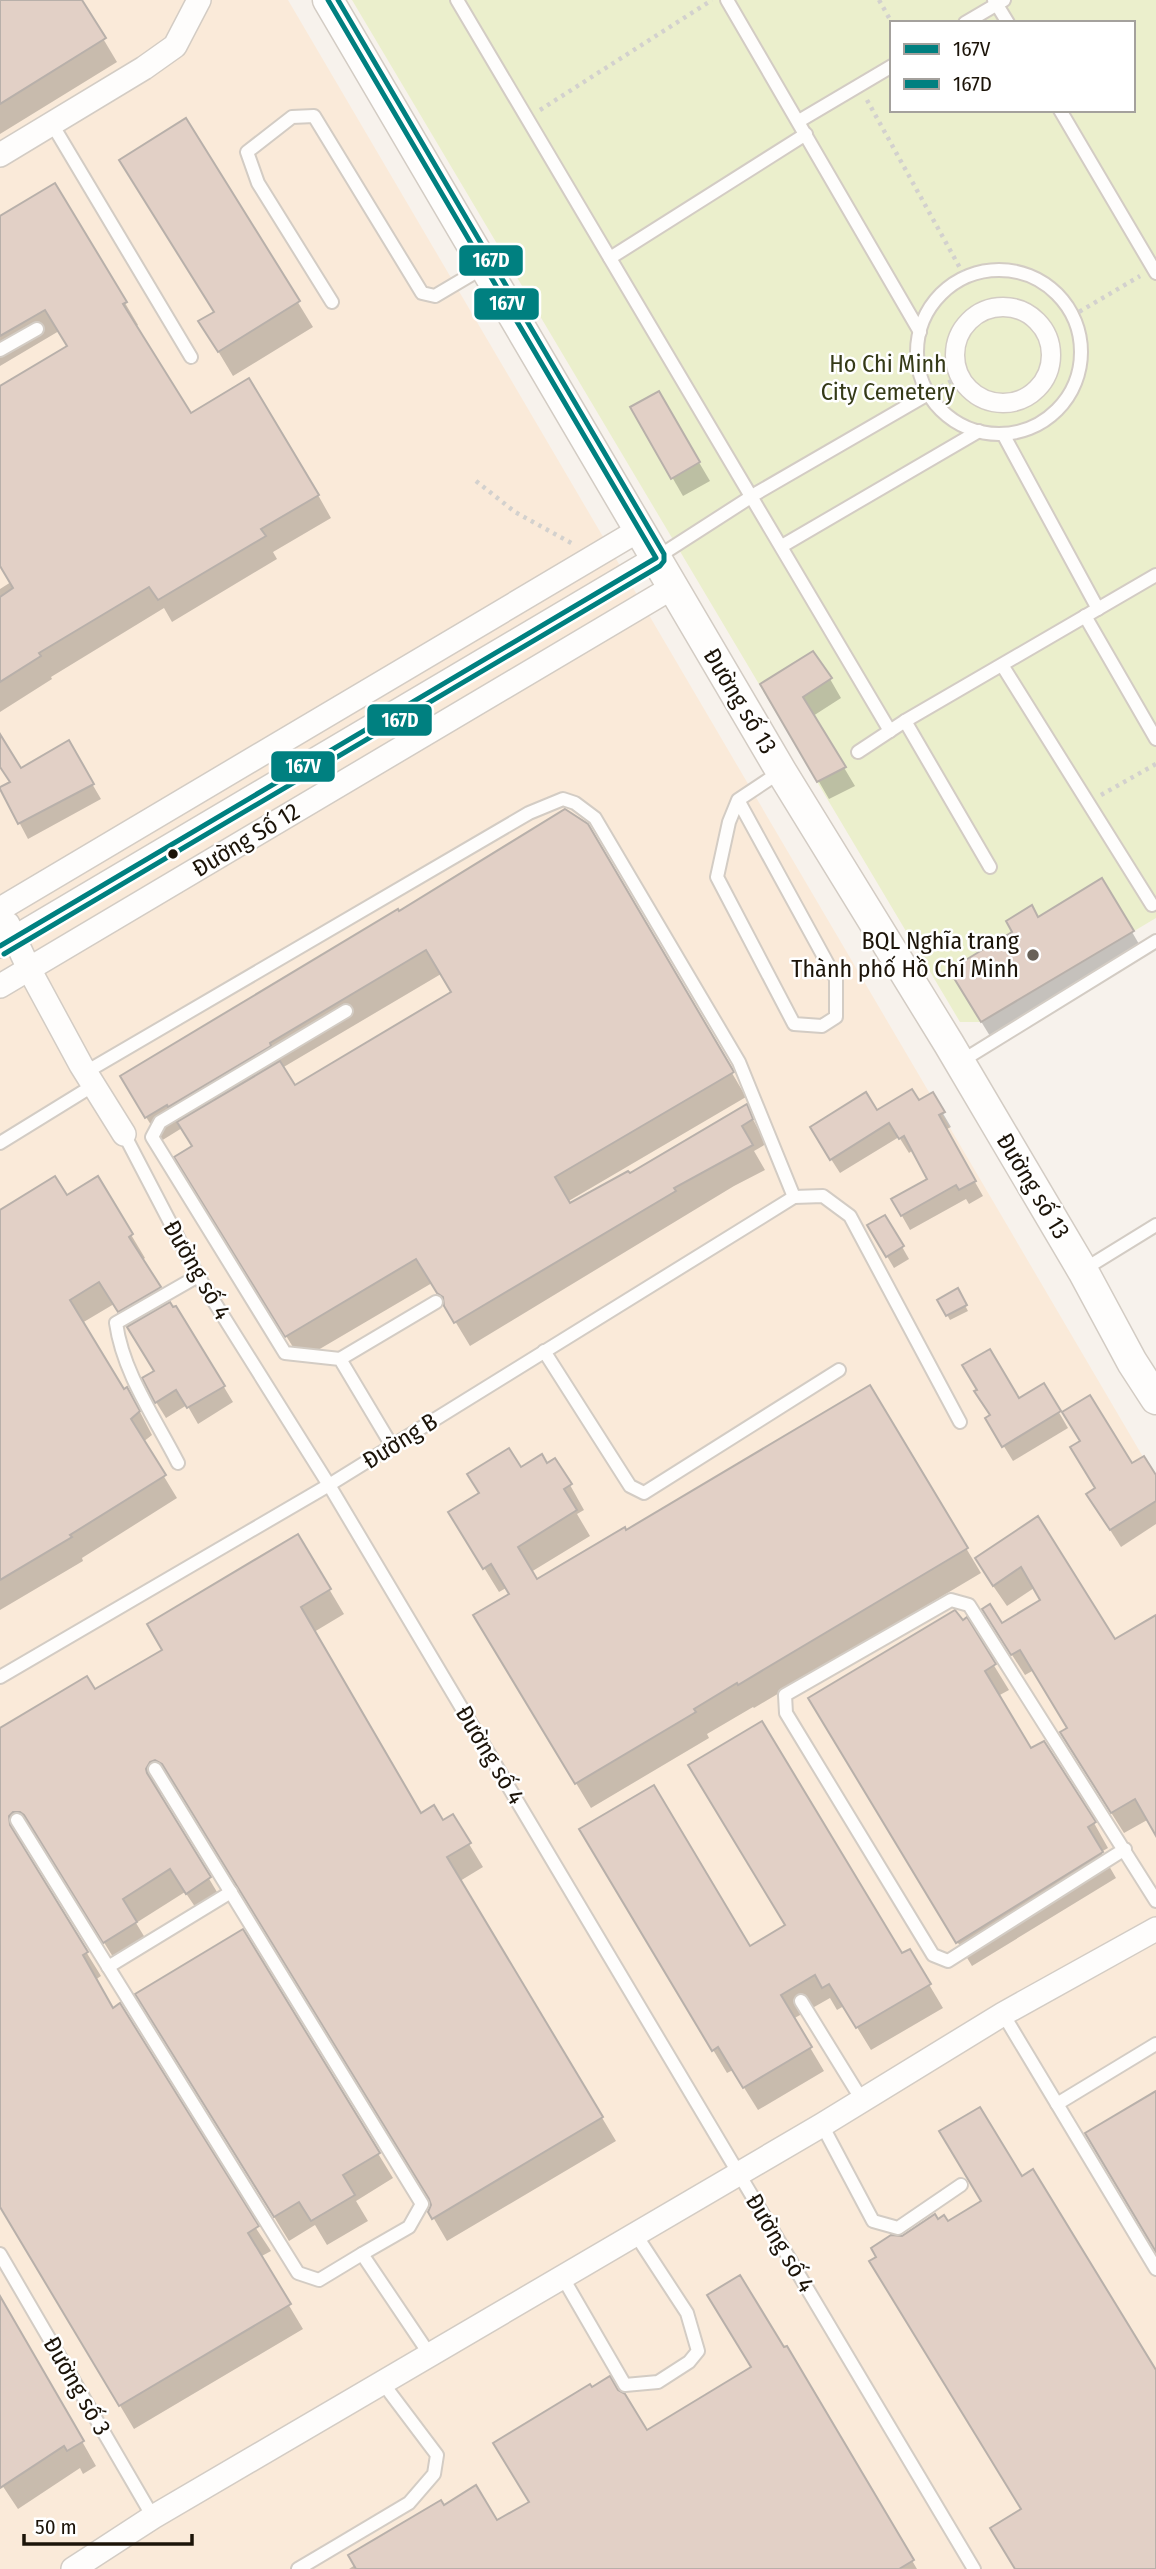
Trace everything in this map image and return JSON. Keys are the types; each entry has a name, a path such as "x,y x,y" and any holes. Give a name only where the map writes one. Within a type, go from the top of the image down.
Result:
{"street":[{"path":"0,155 175,47 199,0"},
{"name":"Đường số 13","path":"328,0 781,771 1083,1270 1132,1362 1156,1399"},
{"path":"1001,306 1017,308 1030,315 1042,327 1050,342 1052,358 1048,375 1038,389 1025,399 1009,404 976,396 965,386 954,357 962,328 972,316 1001,306"},
{"path":"7,942 1,907 639,530"},
{"name":"Đường Số 12","path":"7,942 656,558"},
{"name":"Đường Số 12","path":"0,986 673,587"},
{"name":"Đường số 4","path":"7,942 29,969 124,1134"},
{"path":"73,2569 153,2517 822,2125 1003,2014 1156,1929"}],"lane":[{"path":"457,0 890,731"},
{"path":"727,0 920,332"},
{"path":"968,21 998,1 1007,21"},
{"path":"799,121 890,67"},
{"path":"1061,112 1154,271"},
{"path":"332,302 258,183 247,152 292,117 314,116 422,293 435,296 484,267"},
{"path":"52,124 191,358"},
{"path":"610,258 806,134"},
{"path":"992,270 1021,273 1046,285 1066,305 1072,316 1079,330 1082,356 1077,382 1064,404 1045,421 1021,432 1003,434 970,429 947,416 928,394 919,370 917,342 925,315 942,293 965,277 992,270"},
{"path":"0,350 37,329"},
{"path":"656,558 752,496 928,394"},
{"path":"782,546 979,431"},
{"path":"1003,434 1098,609"},
{"path":"859,752 905,721 1156,575"},
{"path":"1085,616 1156,739"},
{"path":"1002,665 1152,905"},
{"path":"905,721 990,867"},
{"path":"738,800 836,979 836,1017 822,1026 794,1024 717,877 729,822 738,800 781,771"},
{"path":"0,1143 90,1079 529,813 563,799 575,803 595,818 739,1062 794,1197 823,1196 850,1216 960,1422"},
{"path":"960,1063 1156,941"},
{"path":"346,1010 160,1122 152,1137 285,1353 340,1359 436,1302"},
{"name":"Đường số 4","path":"124,1134 198,1276 329,1485 974,2569"},
{"name":"Đường B","path":"0,1677 329,1485 794,1197"},
{"path":"1083,1270 1156,1225"},
{"path":"178,1462 127,1365 119,1346 116,1323 198,1276"},
{"path":"544,1352 630,1486 644,1493 839,1370"},
{"path":"340,1359 392,1446"},
{"path":"1125,1849 948,1961 933,1955 786,1713 785,1695 951,1600 969,1605 1125,1849 1156,1901"},
{"path":"17,1820 298,2273 319,2280 409,2227 422,2204 155,1769"},
{"path":"108,1967 230,1892"},
{"path":"801,2001 862,2099"},
{"path":"1003,2014 1156,2269"},
{"path":"1057,2104 1156,2044"},
{"path":"822,2125 873,2221 898,2228 961,2185"},
{"path":"563,2278 625,2385 658,2382 689,2362 698,2351 687,2313 636,2235"},
{"path":"362,2254 430,2355"},
{"name":"Đường số 3","path":"0,2255 153,2517"},
{"path":"298,2569 409,2503 435,2474 437,2455 382,2382"}],"path":[{"path":"527,118 713,0"},
{"path":"879,0 891,21"},
{"path":"859,85 965,277"},
{"path":"1072,316 1154,271"},
{"path":"476,481 515,512 577,546"},
{"path":"1088,803 1156,764"}],"shaded area":[{"path":"0,0 288,0 1156,1479 1156,2569 0,2569"}],"green space":[{"name":"Ho Chi Minh City Cemetery","path":"352,0 1156,0 1156,918 981,1022 960,1022"}],"building":[{"path":"0,0 82,0 106,38 0,104"},
{"path":"186,118 300,301 218,352 198,321 214,312 119,160"},
{"path":"55,183 127,302 123,304 191,413 249,378 319,495 261,529 266,536 158,600 149,587 39,653 41,656 0,682 0,597 13,588 0,566 0,386 67,346 45,310 0,336 0,216"},
{"path":"659,391 700,462 671,479 630,407"},
{"path":"813,651 832,678 803,697 846,767 817,782 760,684"},
{"path":"0,734 21,768 69,740 94,784 18,824 0,789 10,782 0,767"},
{"path":"565,809 588,824 734,1072 555,1177 570,1203 628,1171 630,1173 747,1104 753,1119 742,1126 753,1145 674,1188 676,1191 454,1323 444,1306 443,1297 437,1293 416,1259 285,1337 174,1157 192,1146 177,1122 280,1061 295,1085 451,992 426,950 270,1043 271,1046 145,1118 120,1076"},
{"name":"BQL Nghĩa trang Thành phố Hồ Chí Minh","path":"1102,878 1134,931 981,1022 949,970 1012,932 1006,921 1032,905 1038,917"},
{"path":"912,1089 919,1100 933,1092 945,1112 939,1115 976,1181 959,1190 956,1185 901,1216 891,1199 927,1179 904,1136 899,1139 889,1123 830,1160 810,1127 866,1092 877,1110"},
{"path":"55,1176 67,1195 98,1176 133,1234 129,1237 161,1287 118,1312 99,1282 70,1300 124,1389 127,1387 140,1411 131,1419 166,1475 70,1535 72,1537 0,1580 0,1210"},
{"path":"885,1215 904,1246 886,1257 867,1225"},
{"path":"958,1288 967,1305 946,1316 937,1300"},
{"path":"170,1302 173,1307 176,1306 225,1386 187,1408 176,1390 155,1403 142,1378 154,1371 127,1327"},
{"path":"990,1349 1019,1398 1044,1383 1061,1411 1002,1447 985,1418 990,1415 974,1391 977,1390 962,1365"},
{"path":"870,1385 968,1548 738,1685 737,1683 694,1709 696,1712 575,1784 473,1615 509,1594 491,1564 483,1569 448,1512 479,1493 467,1474 509,1448 521,1467 542,1454 547,1463 555,1458 572,1484 564,1489 577,1510 518,1547 537,1579 625,1527 626,1530"},
{"path":"1090,1395 1132,1463 1144,1456 1156,1475 1156,1501 1110,1530 1086,1494 1095,1488 1070,1447 1080,1441 1062,1412"},
{"path":"1038,1516 1115,1639 1156,1615 1156,1836 1135,1799 1111,1813 1060,1732 1067,1728 1020,1650 1011,1655 982,1609 990,1604 1002,1623 1040,1600 1021,1567 993,1586 975,1558"},
{"path":"298,1534 331,1589 301,1607 421,1813 434,1805 443,1820 453,1814 471,1843 447,1857 603,2117 432,2219 428,2212 431,2205 429,2199 162,1764 155,1760 150,1762 147,1773 211,1877 186,1894 170,1869 123,1899 137,1922 103,1943 24,1815 13,1812 9,1816 10,1825 88,1952 83,1955 113,2008 120,2003 259,2226 248,2233 291,2304 119,2406 0,2207 0,1728 87,1676 95,1689 162,1650 147,1624"},
{"path":"955,1610 963,1620 967,1617 996,1664 985,1671 1031,1748 1044,1741 1096,1822 1088,1827 1103,1852 956,1943 808,1698"},
{"path":"762,1721 902,1953 910,1949 931,1984 856,2028 829,1984 822,1988 815,1975 781,1995 812,2047 743,2088 718,2047 712,2051 579,1829 654,1785 750,1946 785,1925 688,1765"},
{"path":"243,1929 380,2153 343,2175 355,2195 311,2221 299,2202 274,2217 135,1994"},
{"path":"1156,2091 1156,2252 1085,2133"},
{"path":"980,2107 1022,2176 1033,2169 1156,2370 1156,2569 1015,2569 990,2528 1021,2509 869,2261 876,2257 871,2248 891,2235 902,2236 935,2214 938,2219 944,2215 948,2221 981,2201 939,2131"},
{"path":"740,2275 784,2347 787,2346 914,2560 899,2569 356,2569 348,2555 441,2500 444,2505 476,2485 497,2520 529,2502 493,2443 590,2384 592,2387 610,2376 618,2390 625,2394 647,2430 751,2367 707,2295"},
{"path":"0,2296 84,2441 67,2451 64,2446 0,2488"}],"transit line":[{"name":"167V","path":"0,946 656,558 328,0"},
{"name":"167D","path":"4,954 660,566 664,561 664,554 338,0"}],"place":[{"name":"BQL Nghĩa trang Thành phố Hồ Chí Minh","path":"1033,955"}]}
